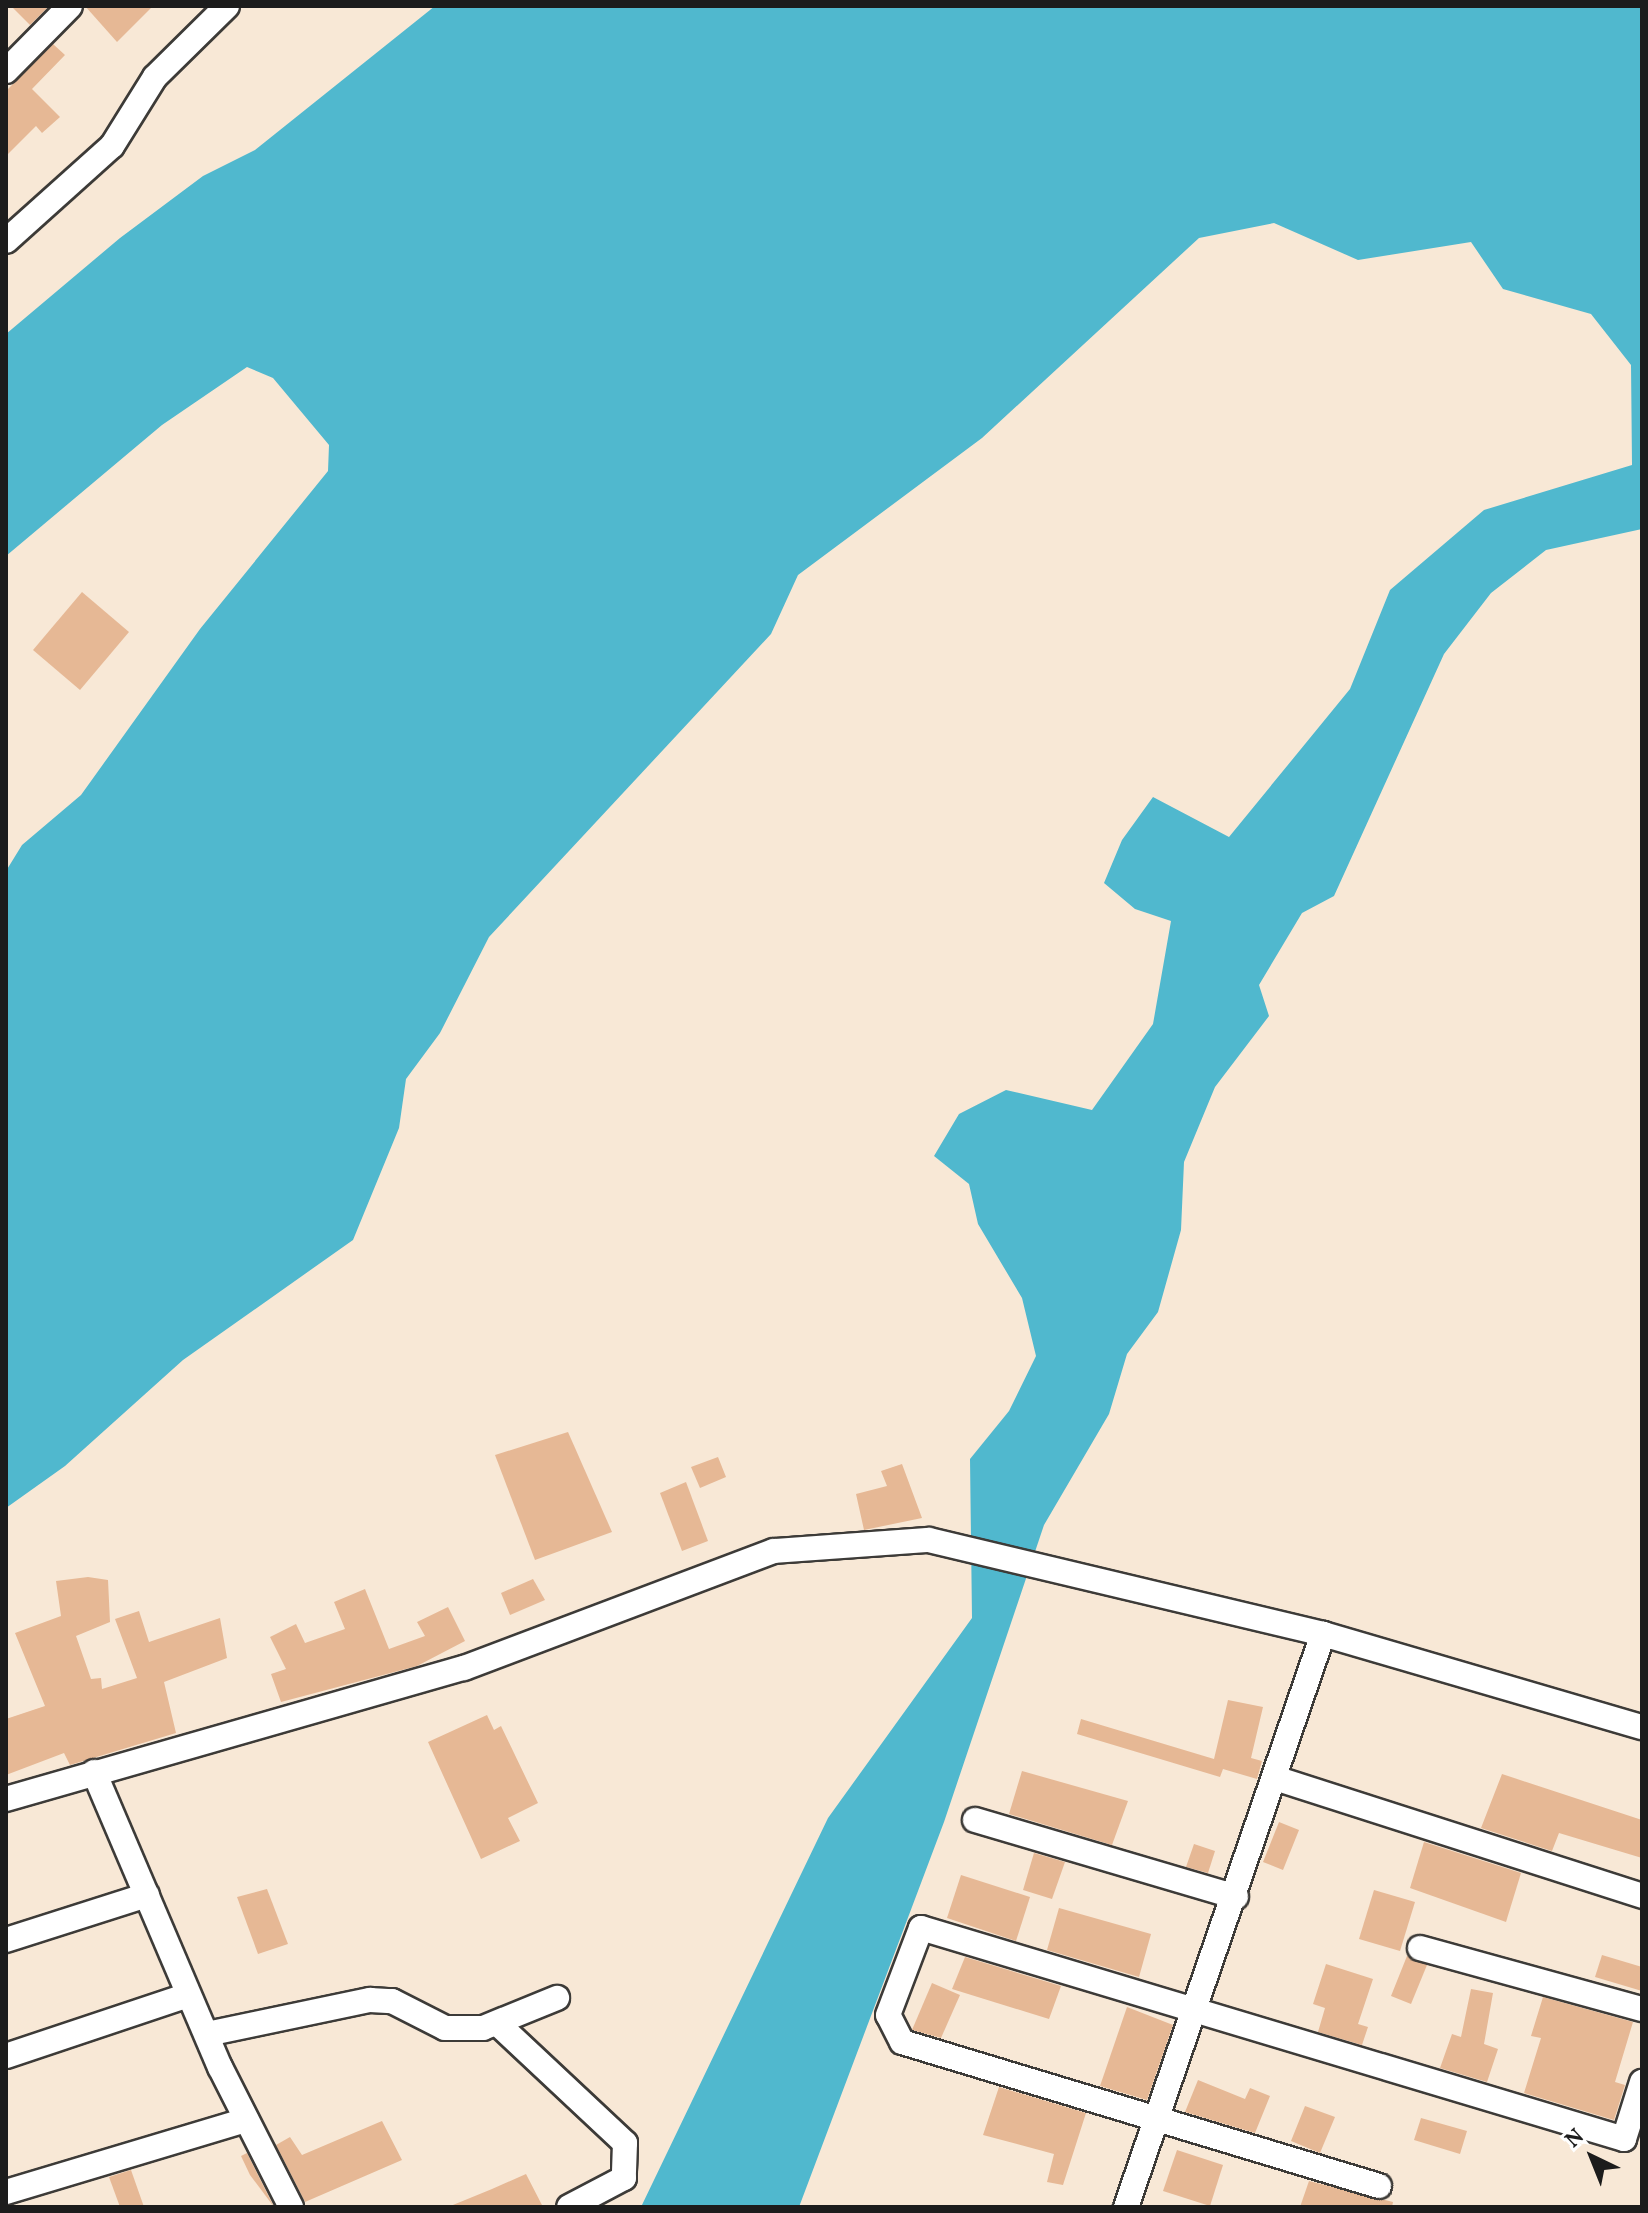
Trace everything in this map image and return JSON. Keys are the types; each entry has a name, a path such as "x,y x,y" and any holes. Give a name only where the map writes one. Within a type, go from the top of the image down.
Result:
{"street":[{"path":"6,71 70,6"},
{"path":"6,241 112,146 155,77 227,6"},
{"path":"6,1799 464,1668 774,1551 929,1540 1323,1634 1642,1727"},
{"path":"1126,2207 1236,1897 1323,1634"},
{"path":"94,1772 188,1995 246,2120 291,2207"},
{"path":"1275,1778 1642,1896"},
{"path":"975,1820 1236,1897"},
{"path":"6,1940 147,1895"},
{"path":"1379,2186 1158,2115 902,2042 888,2015 906,1957 921,1928 1197,2006 1624,2139 1642,2082"},
{"path":"1420,1948 1642,2009"},
{"path":"6,2056 188,1995"},
{"path":"207,2034 370,2000 392,2001 445,2028 498,2024 557,1998"},
{"path":"498,2024 625,2143 624,2178 569,2207"},
{"path":"6,2192 246,2120"}],"water":[{"path":"435,6 1642,6 1642,529 1546,550 1491,593 1444,654 1334,896 1302,913 1259,985 1269,1016 1215,1087 1184,1162 1181,1230 1158,1312 1127,1354 1109,1414 1044,1525 944,1822 799,2207 641,2207 828,1818 972,1618 970,1459 1009,1411 1036,1356 1022,1298 978,1224 969,1184 934,1156 959,1114 1006,1090 1092,1110 1153,1024 1171,921 1135,909 1104,883 1122,840 1153,797 1229,837 1350,689 1390,590 1484,510 1632,465 1631,365 1591,314 1503,289 1471,242 1358,260 1274,223 1199,238 982,438 798,575 771,634 489,937 440,1033 406,1079 399,1128 353,1240 183,1360 65,1466 6,1508 6,871 22,845 81,795 200,629 328,471 329,445 273,378 247,367 162,425 6,556 6,334 120,238 203,176 255,150"}],"building":[{"path":"11,6 49,6 30,25"},
{"path":"85,6 153,6 117,42"},
{"path":"53,44 65,55 32,89 60,117 42,133 36,126 6,156 6,91"},
{"path":"82,592 129,632 80,690 33,650"},
{"path":"568,1432 612,1532 535,1560 495,1455"},
{"path":"718,1457 726,1477 700,1488 691,1467"},
{"path":"902,1464 922,1518 864,1530 856,1494 887,1486 881,1471"},
{"path":"686,1482 708,1541 682,1551 660,1493"},
{"path":"88,1577 108,1580 110,1622 76,1636 91,1679 101,1678 102,1689 137,1678 115,1619 139,1611 149,1642 220,1618 227,1658 164,1682 176,1733 70,1765 64,1753 6,1775 6,1719 45,1706 15,1633 61,1616 56,1581"},
{"path":"533,1579 545,1600 510,1615 501,1593"},
{"path":"365,1589 389,1649 425,1636 417,1622 448,1607 465,1641 417,1666 281,1702 271,1674 286,1669 270,1637 296,1624 305,1643 345,1629 334,1602"},
{"path":"1228,1700 1263,1707 1251,1758 1262,1761 1257,1779 1223,1769 1220,1777 1077,1734 1081,1719 1214,1759"},
{"path":"487,1715 494,1730 501,1726 538,1803 508,1818 520,1841 481,1859 428,1742"},
{"path":"1022,1771 1128,1801 1112,1845 1009,1814"},
{"path":"1502,1774 1642,1820 1642,1858 1559,1833 1552,1851 1481,1828"},
{"path":"1279,1822 1299,1830 1283,1870 1263,1862"},
{"path":"1424,1842 1521,1873 1506,1922 1410,1888"},
{"path":"1194,1844 1215,1851 1208,1873 1186,1867"},
{"path":"1034,1853 1065,1862 1052,1899 1023,1890"},
{"path":"961,1875 1030,1897 1016,1941 947,1918"},
{"path":"267,1889 288,1944 258,1954 237,1897"},
{"path":"1374,1890 1415,1902 1400,1951 1359,1939"},
{"path":"1059,1908 1151,1934 1139,1977 1047,1950"},
{"path":"1602,1955 1642,1967 1642,1991 1595,1977"},
{"path":"1407,1956 1427,1965 1411,2004 1391,1996"},
{"path":"965,1957 1061,1986 1049,2019 952,1989"},
{"path":"1326,1964 1373,1979 1358,2024 1368,2027 1362,2045 1318,2032 1325,2008 1313,2004"},
{"path":"932,1983 960,1995 941,2038 912,2030"},
{"path":"1471,1989 1493,1993 1484,2044 1498,2049 1487,2082 1440,2068 1452,2034 1461,2037"},
{"path":"1543,1997 1633,2022 1615,2082 1625,2085 1614,2120 1524,2093 1541,2038 1531,2036"},
{"path":"1127,2007 1173,2025 1147,2100 1100,2086"},
{"path":"1198,2080 1245,2099 1250,2088 1270,2096 1255,2133 1185,2112"},
{"path":"999,2087 1086,2113 1063,2185 1047,2182 1054,2154 983,2135"},
{"path":"1305,2106 1335,2117 1320,2153 1291,2141"},
{"path":"1421,2118 1467,2131 1460,2154 1414,2140"},
{"path":"382,2121 402,2160 305,2202 276,2145 290,2137 302,2155"},
{"path":"1177,2150 1223,2165 1210,2206 1163,2191"},
{"path":"247,2153 274,2207 250,2175 241,2156"},
{"path":"131,2170 144,2207 120,2207 109,2177"},
{"path":"526,2174 543,2207 448,2207 492,2189"},
{"path":"1309,2181 1393,2202 1392,2207 1300,2207"}]}
